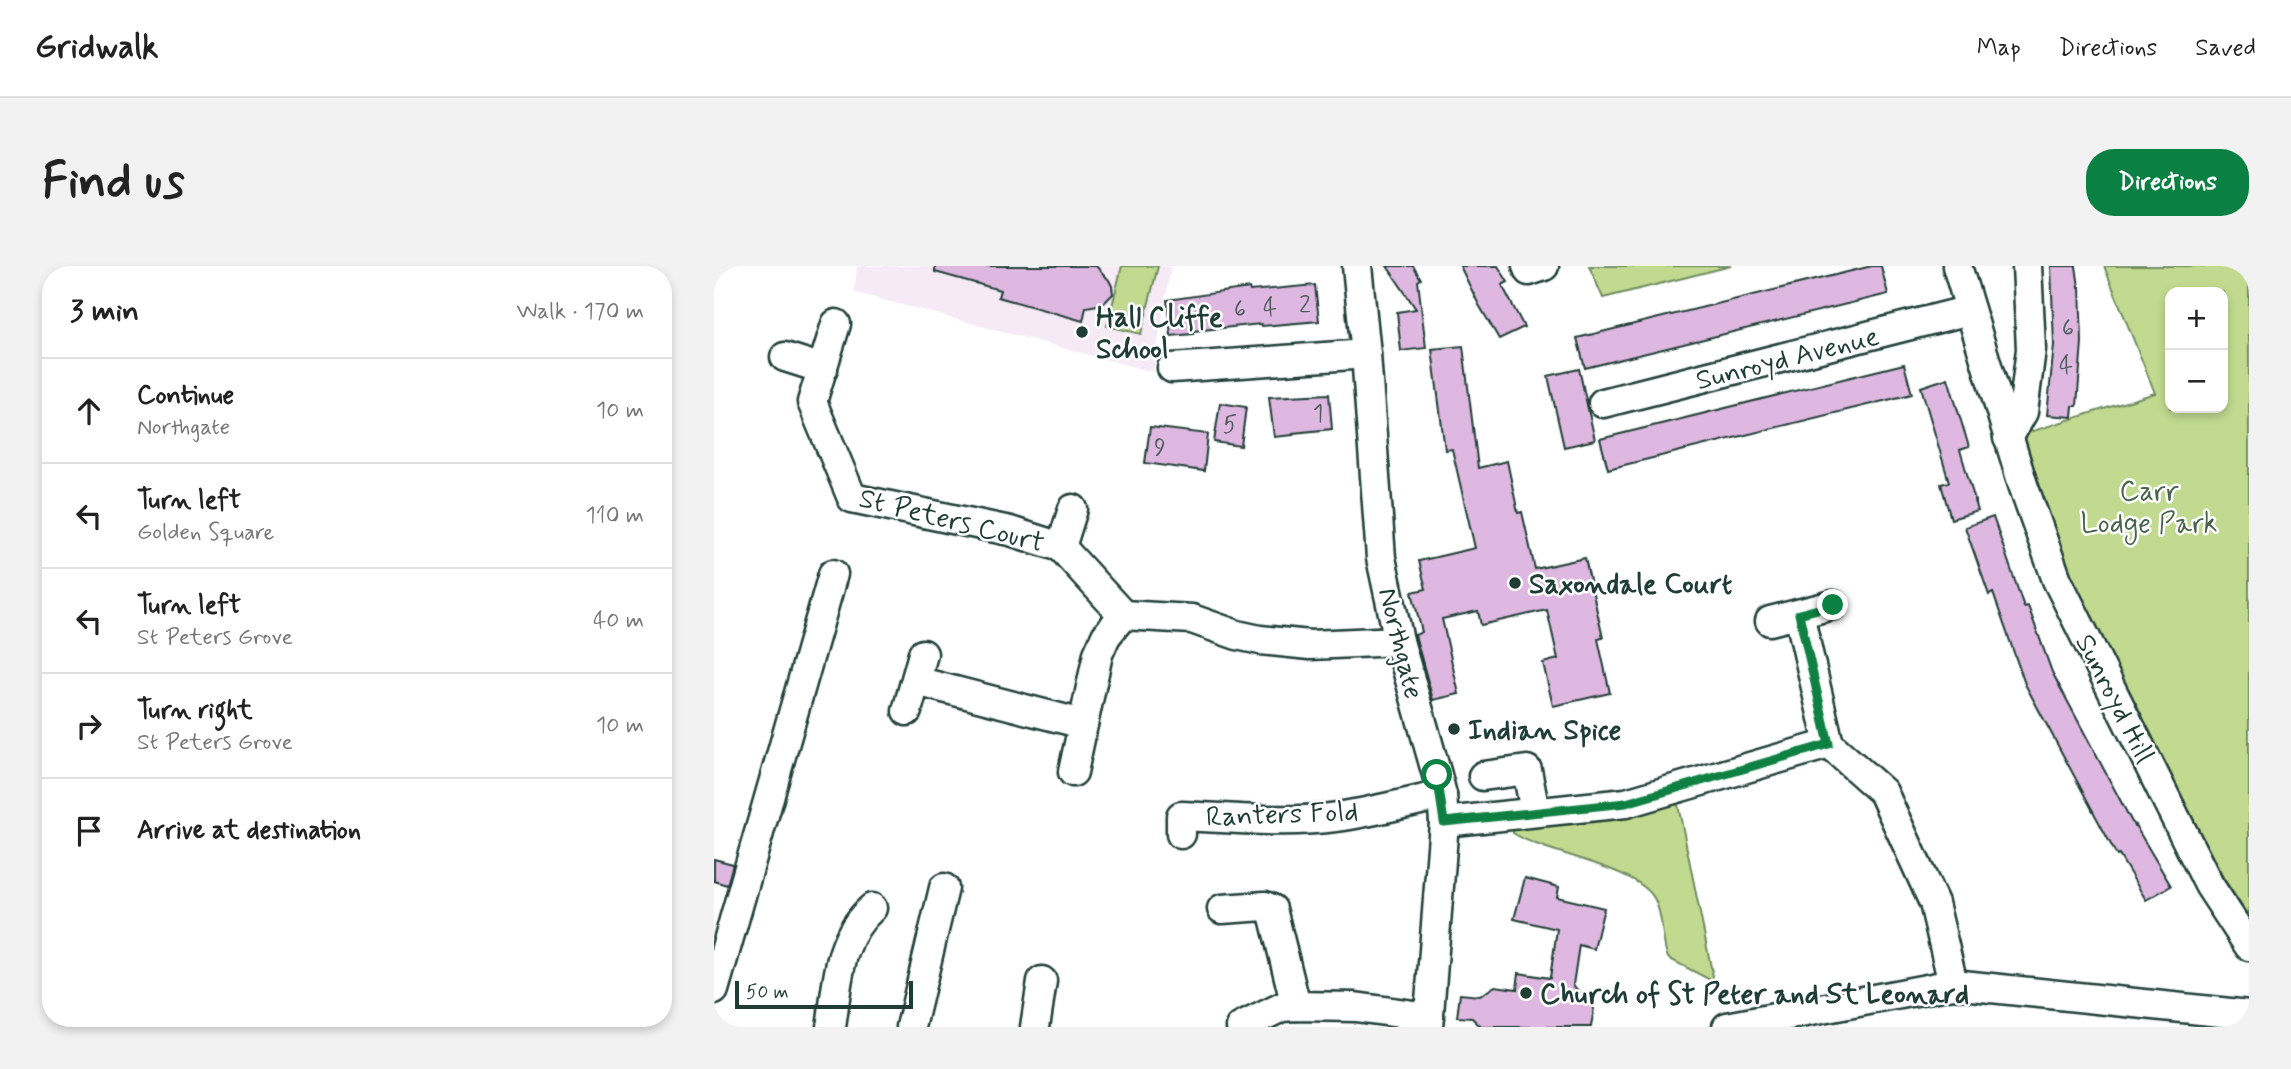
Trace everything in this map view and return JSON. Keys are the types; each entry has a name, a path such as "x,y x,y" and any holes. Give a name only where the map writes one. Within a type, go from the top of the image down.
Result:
{"street":[{"name":"Northgate","path":"1357,266 1381,558 1399,641 1443,808 1429,1022"},
{"path":"1527,266 1529,271 1544,266"},
{"name":"Sunroyd Hill","path":"1957,266 2008,438 2057,580 2209,885 2249,946"},
{"path":"2008,438 2023,412 2031,349 2027,266"},
{"name":"Sunroyd Avenue","path":"1603,403 1970,310"},
{"name":"St Peters Court","path":"836,324 811,402 852,498 1010,531 1061,547 1123,615"},
{"path":"1172,368 1366,354"},
{"path":"785,357 823,369"},
{"name":"St Peters Court","path":"1061,547 1073,509"},
{"path":"714,990 833,574"},
{"path":"1770,621 1833,605"},
{"path":"1799,614 1829,744 1883,792 1934,903 1953,984"},
{"path":"1073,772 1098,654 1106,636 1123,615 1192,619 1237,635 1310,645 1399,641"},
{"path":"907,711 920,667 1083,724"},
{"path":"1443,808 1535,812 1626,803 1829,744"},
{"path":"1483,776 1527,770 1535,812"},
{"name":"Ranters Fold","path":"1181,834 1181,816 1271,819 1334,817 1401,805 1443,808"},
{"path":"911,1027 944,888"},
{"path":"1222,909 1265,906 1272,909 1296,1006"},
{"path":"831,1027 843,947 858,920 872,908"},
{"path":"1035,1027 1042,981"},
{"path":"1727,1027 1796,1021 1953,984 2249,1015"},
{"path":"1241,1027 1282,1007 1296,1006 1355,1007 1429,1022"}],"shaded area":[{"name":"Hall Cliffe School","path":"857,266 1171,266 1153,372 854,292"}],"green space":[{"path":"1122,266 1158,266 1141,334 1107,326"},
{"path":"1589,266 1731,266 1603,298"},
{"name":"Carr Lodge Park","path":"2104,266 2249,266 2249,917 2224,879 2068,576 2023,434 2155,393"},
{"path":"1677,800 1714,982 1668,958 1658,907 1646,889 1612,870 1527,841 1513,833 1513,829"}],"building":[{"path":"935,266 1096,266 1109,280 1113,294 1103,304 1086,307 1083,321 998,297 1000,290 935,272"},
{"path":"1387,266 1413,266 1421,279 1418,281 1426,348 1401,351 1397,312 1416,309"},
{"path":"1460,266 1498,266 1508,282 1502,285 1524,327 1499,339"},
{"path":"1881,266 1888,294 1585,368 1577,338"},
{"path":"2051,266 2076,266 2080,287 2082,342 2077,406 2073,406 2072,417 2047,415 2054,345"},
{"path":"1315,285 1319,321 1261,324 1171,336 1167,300 1249,288 1250,291"},
{"name":"Saxondale Court","path":"1463,346 1478,468 1507,461 1518,513 1522,512 1535,569 1585,558 1603,638 1598,639 1610,693 1553,706 1543,663 1558,659 1547,610 1481,625 1478,611 1442,619 1459,694 1433,700 1415,635 1422,632 1412,592 1426,589 1419,561 1475,548 1452,449 1445,450 1432,349"},
{"path":"1904,364 1912,394 1608,469 1600,439"},
{"path":"1579,369 1595,440 1564,447 1548,376"},
{"path":"1948,378 1969,447 1960,450 1978,511 1951,519 1941,484 1949,482 1921,387"},
{"path":"1329,394 1332,429 1274,437 1269,397"},
{"path":"1220,403 1246,407 1241,446 1214,442"},
{"path":"1150,427 1208,434 1204,471 1145,463"},
{"path":"1993,517 2024,607 2028,606 2052,672 2134,826 2171,886 2146,900 2119,855 2117,856 2025,684 1993,593 1989,595 1965,527"},
{"path":"714,859 733,864 727,885 714,881"},
{"path":"1525,878 1559,887 1557,897 1604,908 1594,949 1579,945 1573,985 1594,1009 1591,1027 1481,1027 1472,1018 1457,1017 1460,994 1480,996 1495,986 1517,989 1519,973 1550,978 1557,929 1514,919"}],"place":[{"name":"Hall Cliffe School","path":"1082,332"},
{"name":"Saxondale Court","path":"1515,583"},
{"name":"Indian Spice","path":"1454,729"},
{"name":"Church of St Peter and St Leonard","path":"1526,993"}],"route":[{"path":"1437,775 1444,822 1626,803 1829,744 1799,614 1833,605"}]}
